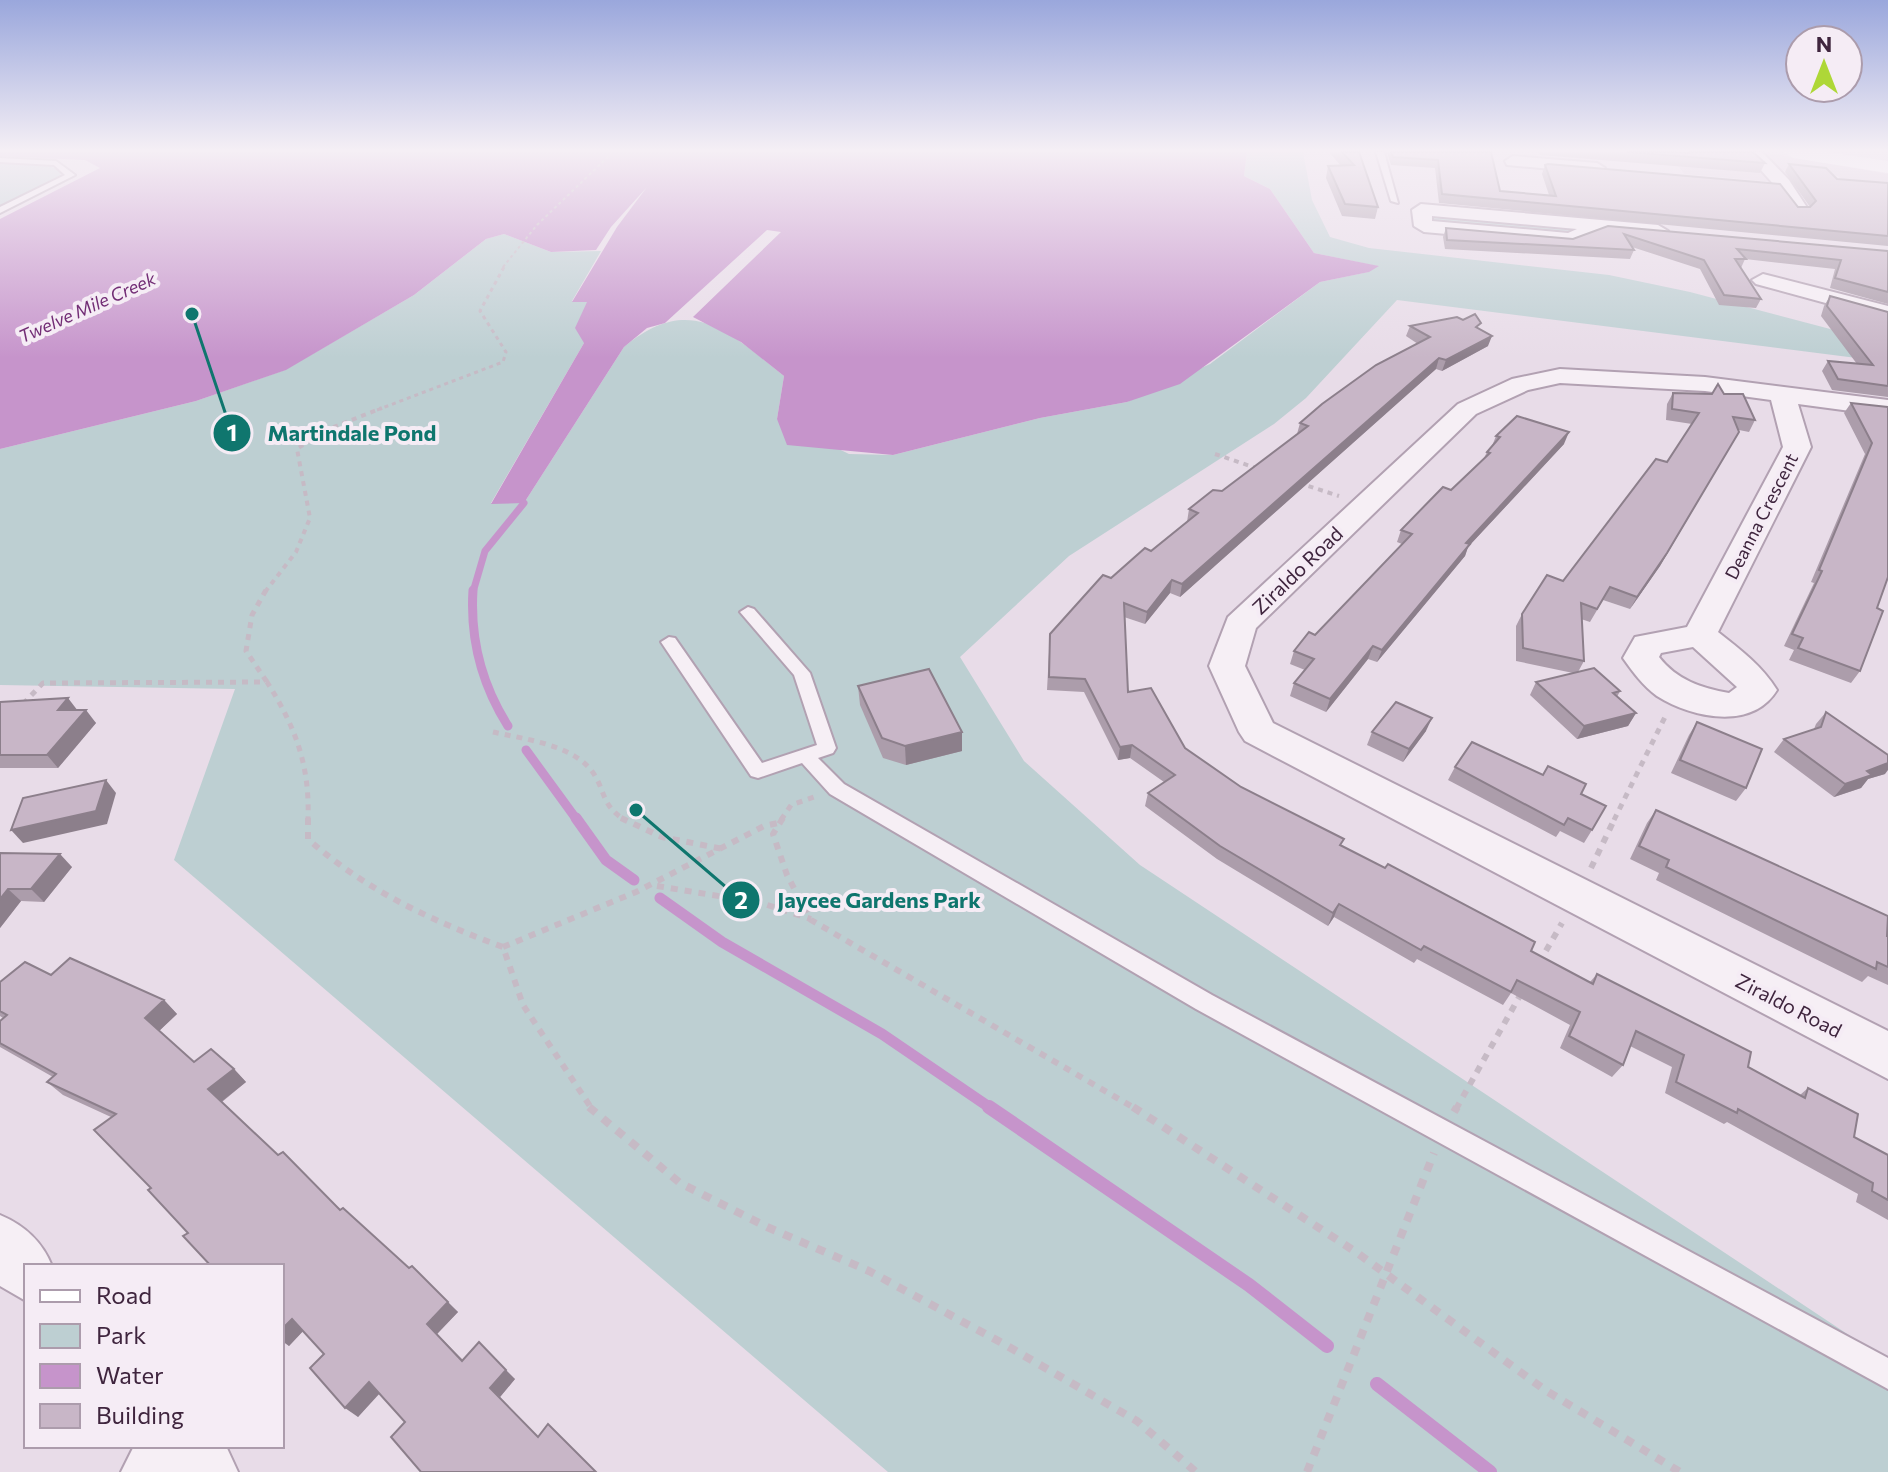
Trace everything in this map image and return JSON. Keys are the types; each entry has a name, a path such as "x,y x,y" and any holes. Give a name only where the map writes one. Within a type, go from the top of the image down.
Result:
{"street":[{"path":"1423,221 1424,226 1570,239 1603,226"},
{"path":"1544,221 1682,233"},
{"path":"1763,280 1888,313"},
{"name":"Ziraldo Road","path":"1888,408 1705,384 1560,376 1521,384 1467,409 1240,624 1227,666 1258,732 1888,1056"},
{"name":"Deanna Crescent","path":"1700,635 1797,447 1782,393"},
{"path":"0,1243 24,1270"},
{"path":"154,1472 181,1448"},
{"path":"185,1448 205,1472"}],"lane":[{"path":"669,642 758,771 827,748 802,673 748,612"},
{"path":"806,756 837,789 1204,1002 1888,1374"}],"path":[{"path":"542,221 519,243 480,311 506,352 503,362 326,430 297,449 310,518 296,552 265,591 252,615 246,651 292,720 305,747 309,792 308,839 347,872 462,931 503,947 653,886 764,826 780,823"},
{"path":"1215,454 1260,469"},
{"path":"1290,480 1365,506"},
{"path":"11,717 43,683 267,682"},
{"path":"493,732 545,746 590,769 608,807 634,826 688,844 724,849"},
{"path":"811,920 787,875 773,834 791,805 837,789"},
{"path":"653,886 761,903 811,920 1112,1093 1388,1275 1545,1390 1680,1472"},
{"path":"503,947 523,1005 588,1106 680,1183 767,1227 869,1271 1016,1351 1137,1421 1196,1472"},
{"path":"1307,1472 1443,1131"}],"green space":[{"path":"1292,221 1322,221 1330,237 1369,248 1609,275 1690,292 1834,330 1888,362 1397,300 1306,398 1274,424 1069,556 960,657 1024,761 1140,865 1888,1361 1888,1472 888,1472 174,860 235,689 0,685 0,449 196,401 285,370 414,295 486,239 504,234 551,252 601,251 572,301 588,301 584,343 491,503 524,503 624,347 669,322 689,320 708,324 745,345 784,376 777,419 849,454 893,455 1040,418 1127,402 1210,364 1320,282 1368,272 1377,266 1314,253"},
{"path":"1490,221 1570,228 1578,231 1578,237 1428,223"}],"water":[{"name":"Twelve Mile Creek","path":"0,221 617,221 596,250 551,252 504,234 486,239 414,295 286,370 196,401 0,449"},
{"path":"622,221 1292,221 1314,253 1379,266 1369,272 1320,282 1180,384 1127,402 1040,418 893,455 787,445 777,419 784,376 741,342 693,317 781,232 767,230 665,323 647,328 624,347 524,503 491,504 584,343 575,328 587,302 572,302"}],"building":[{"path":"1725,221 1888,221 1888,236"},
{"path":"1608,226 1888,251 1888,292 1835,278 1841,260 1737,249 1746,259 1735,259 1761,299 1724,295 1704,260 1624,234 1634,250 1447,240 1446,228 1573,239"},
{"path":"1830,296 1888,312 1888,386 1838,379 1828,361 1873,365 1827,306"},
{"path":"1475,314 1481,323 1476,327 1492,336 1446,360 1439,358 1182,584 1172,580 1147,612 1124,603 1128,692 1151,688 1185,748 1241,787 1344,839 1340,845 1385,868 1388,864 1535,942 1531,951 1593,984 1597,974 1751,1052 1748,1067 1805,1098 1808,1088 1858,1114 1854,1137 1888,1155 1888,1200 1872,1191 1873,1183 1738,1109 1737,1113 1676,1082 1684,1055 1636,1031 1623,1065 1569,1036 1580,1012 1517,980 1511,992 1424,946 1421,950 1339,904 1333,913 1220,846 1148,793 1175,775 1132,745 1120,747 1085,679 1049,677 1050,634 1103,575 1111,578 1145,548 1151,551 1198,513 1189,509 1213,490 1222,491 1308,426 1300,423 1322,404 1376,365 1430,337 1410,326 1457,317 1463,320"},
{"path":"1718,384 1724,394 1743,394 1755,420 1733,417 1739,432 1637,597 1610,587 1597,609 1581,603 1584,661 1523,648 1522,614 1547,575 1563,581 1656,459 1667,462 1699,413 1672,409 1673,393 1712,394"},
{"path":"1851,403 1888,407 1888,577 1877,608 1883,611 1860,671 1798,648 1803,638 1792,634 1822,571 1819,570 1872,443"},
{"path":"1517,416 1569,432 1466,543 1470,544 1382,650 1373,646 1330,699 1294,683 1314,659 1294,651 1309,632 1315,635 1412,534 1401,530 1443,487 1451,490 1490,453 1487,452 1500,437 1496,436"},
{"path":"1594,668 1620,691 1613,693 1636,713 1584,726 1536,682"},
{"path":"929,669 962,732 905,746 882,738 858,686"},
{"path":"68,698 58,710 86,710 47,755 0,755 0,702"},
{"path":"1396,702 1432,718 1409,749 1372,732"},
{"path":"1826,712 1888,755 1888,763 1867,771 1872,775 1845,784 1784,739 1821,727"},
{"path":"1697,722 1762,749 1746,788 1680,760"},
{"path":"1472,742 1543,775 1548,766 1586,784 1581,794 1606,806 1592,830 1568,818 1564,825 1455,767"},
{"path":"106,780 96,811 11,830 23,798"},
{"path":"1656,810 1888,916 1888,967 1877,962 1876,969 1666,867 1669,860 1639,846"},
{"path":"0,853 60,854 31,889 8,889 0,899"},
{"path":"70,958 164,1000 145,1018 194,1062 211,1049 234,1069 208,1089 278,1155 283,1152 340,1210 343,1208 409,1268 412,1266 448,1302 427,1324 462,1361 479,1342 506,1370 490,1388 538,1437 548,1424 596,1472 421,1472 391,1437 405,1422 369,1382 345,1408 310,1368 324,1354 292,1319 284,1327 284,1264 209,1264 183,1236 188,1233 148,1190 151,1188 94,1130 116,1114 47,1082 56,1074 0,1043 0,1021 7,1015 0,1011 0,982 25,962 51,975"}],"waterway":[{"path":"473,592 485,551 524,503"},
{"path":"473,592 474,626 480,661 491,694 508,726"},
{"path":"526,750 577,820"},
{"path":"576,818 606,860 634,880"},
{"path":"660,898 722,942 882,1034 992,1109"},
{"path":"989,1107 1249,1285 1327,1346"},
{"path":"1377,1384 1490,1472"}],"place":[{"name":"Martindale Pond","path":"192,314"},
{"name":"Jaycee Gardens Park","path":"636,810"}]}
